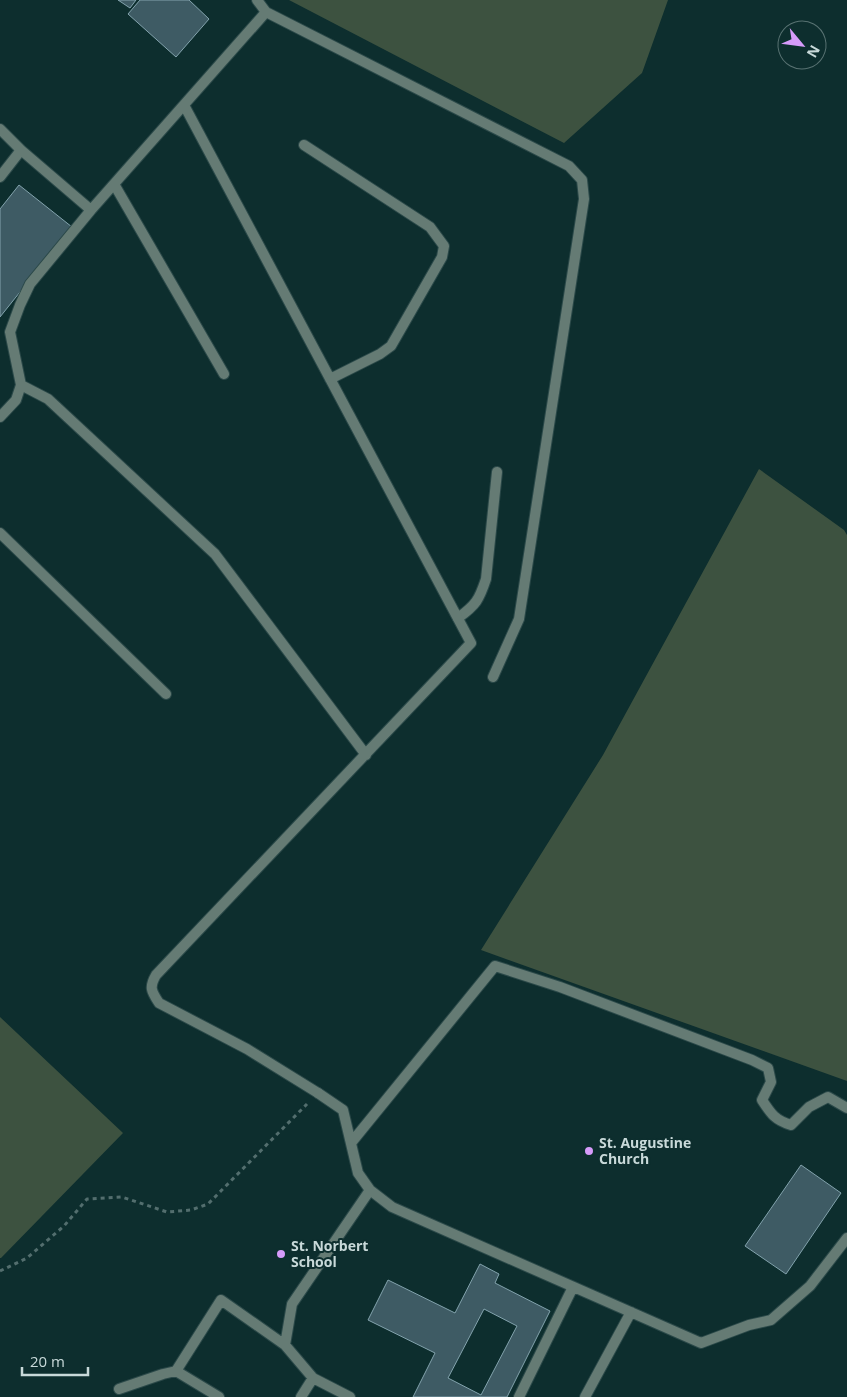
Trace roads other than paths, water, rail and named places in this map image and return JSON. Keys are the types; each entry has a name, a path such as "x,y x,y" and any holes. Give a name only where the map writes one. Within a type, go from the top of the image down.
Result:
{"street":[{"path":"257,0 266,12 569,166 582,180 584,199 519,619 493,677"},
{"path":"0,417 16,400 21,384 10,332 30,284 91,210 266,12"},
{"path":"184,105 471,643 156,975 151,985 153,994 159,1002 248,1049 342,1110 358,1172 370,1190 392,1207 701,1344 749,1325 771,1320 786,1309 810,1286 847,1238"},
{"path":"0,129 21,150 91,210"},
{"path":"304,145 430,227 444,246 442,257 391,346 380,354 330,379"},
{"path":"0,177 21,150"},
{"path":"114,184 224,374"},
{"path":"21,384 48,399 215,554 366,755"},
{"path":"458,618 473,607 486,579 497,472"},
{"path":"0,533 166,694"},
{"path":"351,1143 495,966 560,987 752,1060 768,1068 771,1082 762,1100 771,1114 781,1122 791,1126 809,1107 828,1097 847,1108"},
{"path":"285,1345 292,1304 370,1190"},
{"path":"519,1397 573,1287"},
{"path":"176,1371 221,1300 285,1345 313,1378 350,1397"},
{"path":"585,1397 631,1312"},
{"path":"119,1389 176,1371 219,1397"},
{"path":"301,1397 313,1378"}],"place":[{"name":"St. Augustine Church","path":"589,1151"},
{"name":"St. Norbert School","path":"281,1254"}]}
